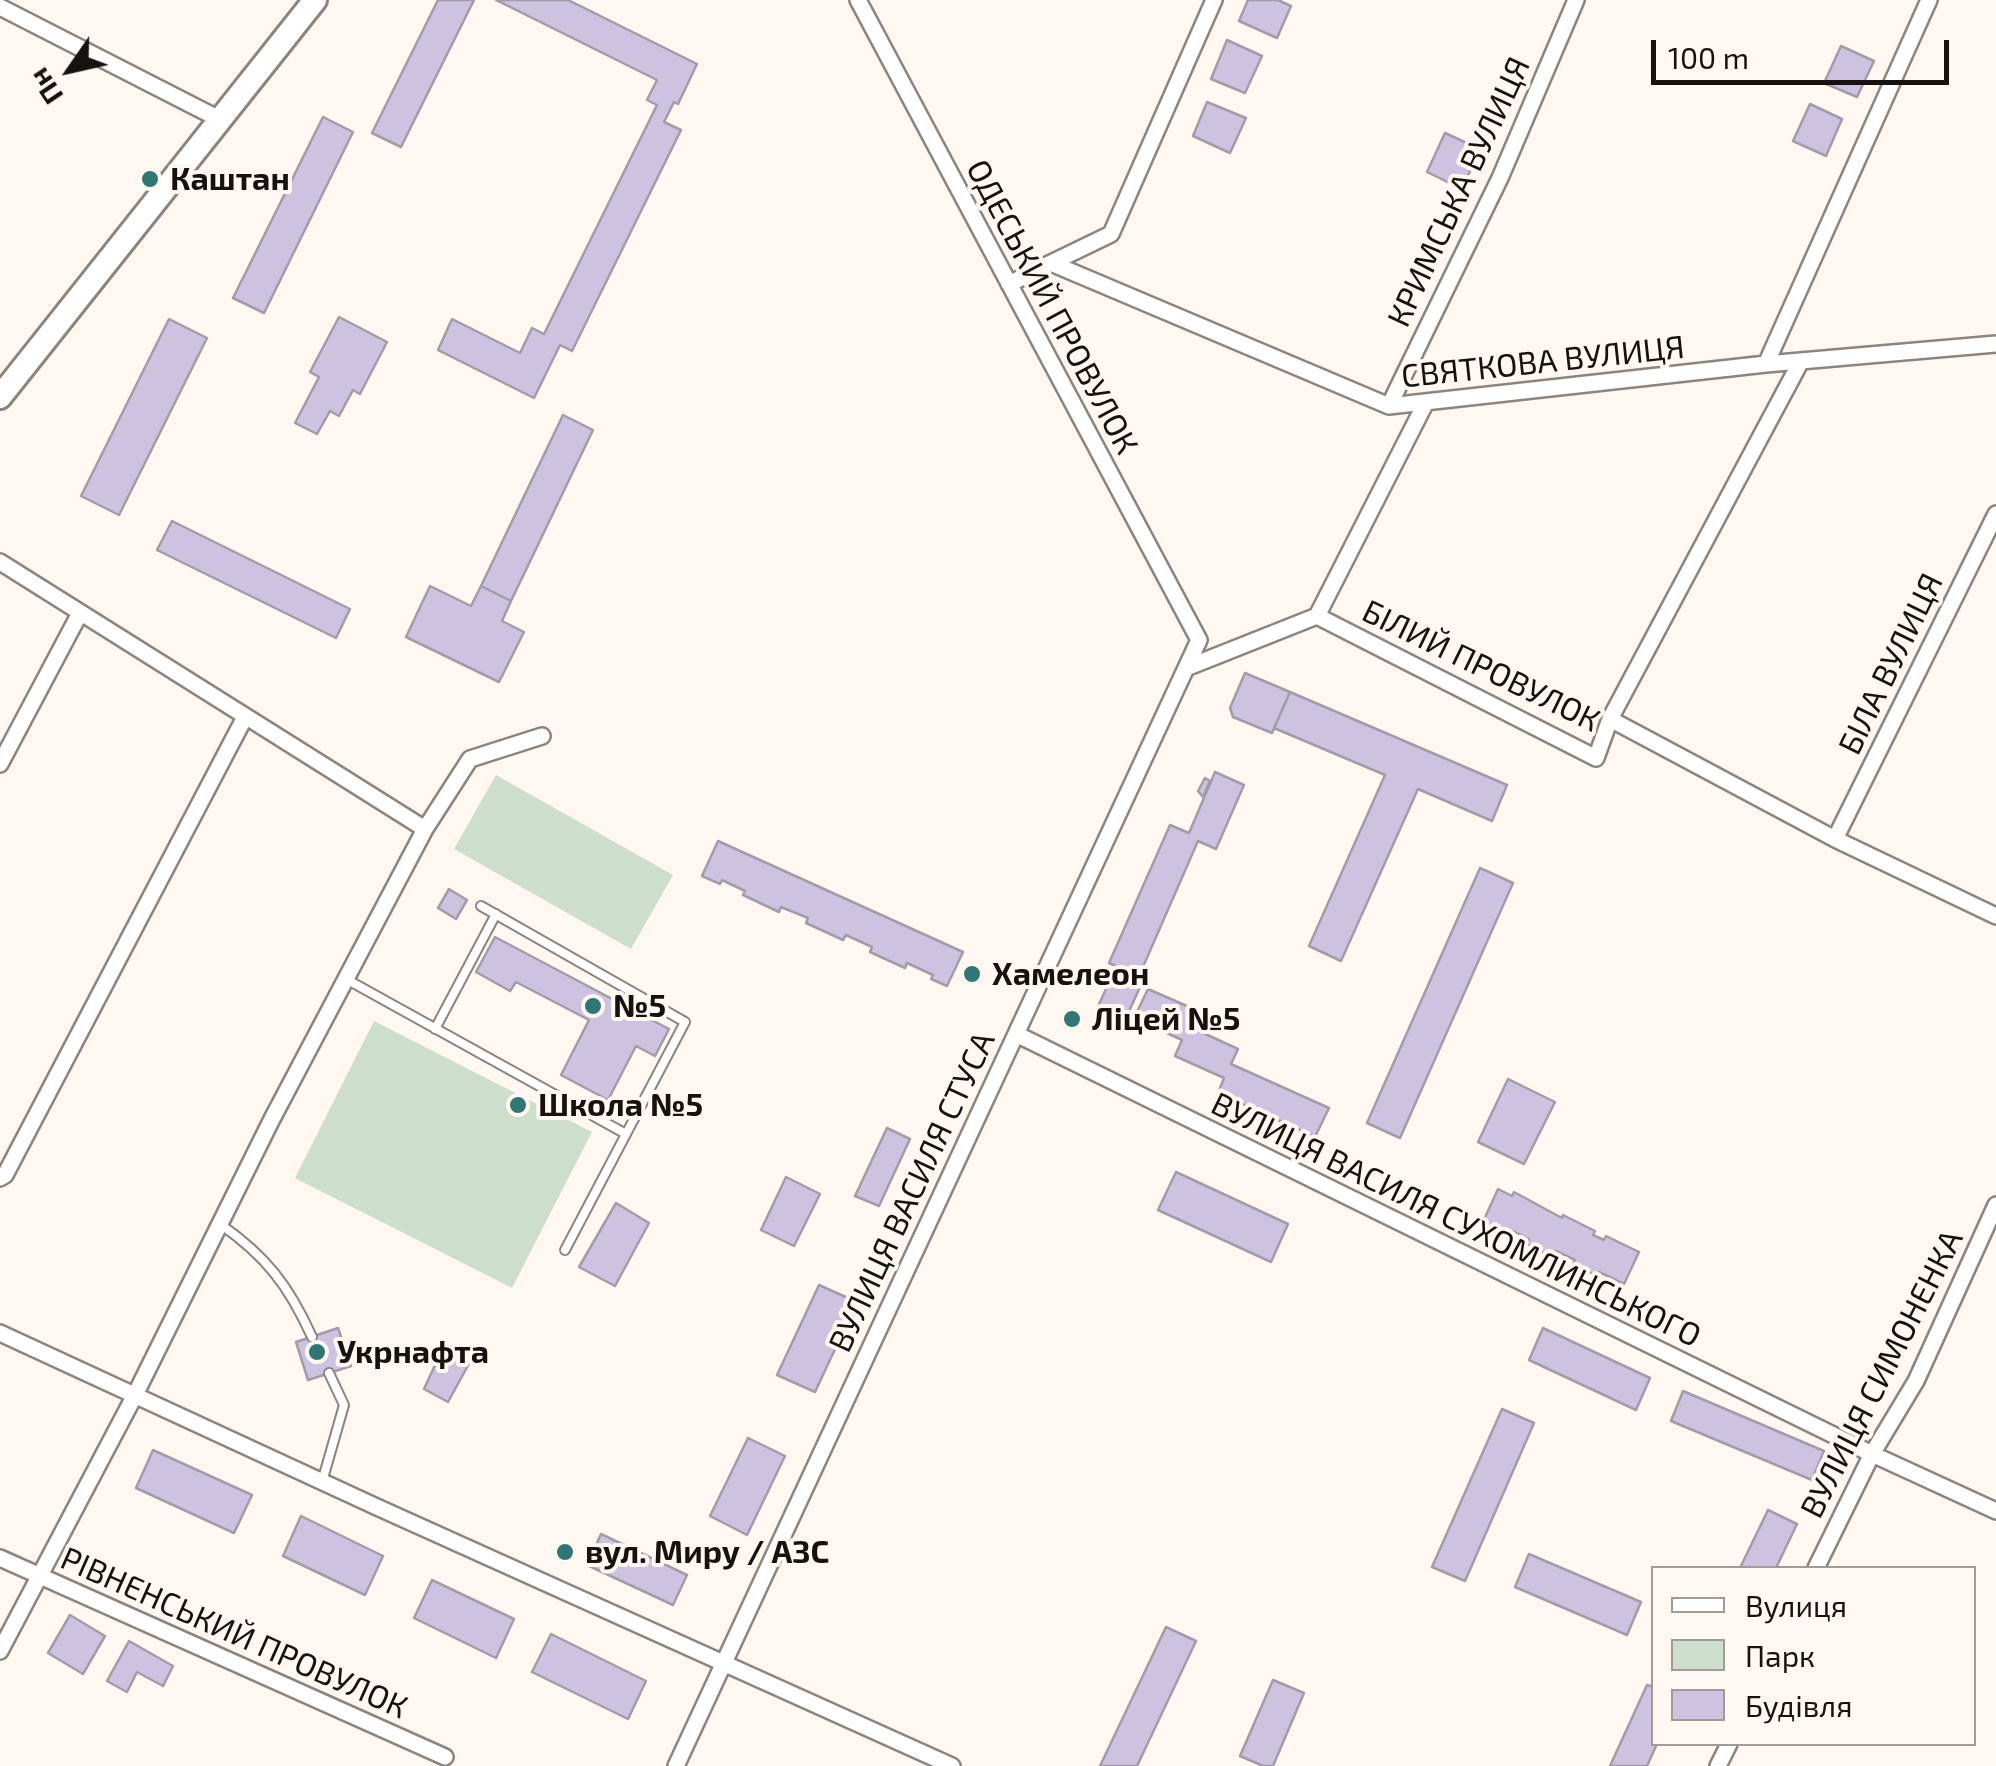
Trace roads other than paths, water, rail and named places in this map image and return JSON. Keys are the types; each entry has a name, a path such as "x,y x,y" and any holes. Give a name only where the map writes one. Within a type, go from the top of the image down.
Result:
{"street":[{"path":"0,397 315,0"},
{"name":"ОДЕСЬКИЙ ПРОВУЛОК","path":"858,0 1199,640"},
{"path":"1009,284 1111,234 1214,0"},
{"name":"КРИМСЬКА ВУЛИЦЯ","path":"1389,406 1500,178 1576,0"},
{"path":"1766,364 1929,0"},
{"path":"0,7 221,120"},
{"name":"СВЯТКОВА ВУЛИЦЯ","path":"1051,263 1389,406 1766,364 1996,344"},
{"name":"БІЛИЙ ПРОВУЛОК","path":"1426,404 1317,616 1596,758 1610,719 1801,361"},
{"name":"БІЛА ВУЛИЦЯ","path":"1835,838 1996,514"},
{"path":"0,562 425,829"},
{"path":"0,764 80,613"},
{"path":"1186,668 1317,616"},
{"name":"ВУЛИЦЯ ВАСИЛЯ СТУСА","path":"676,1766 1199,640"},
{"path":"0,1178 5,1175 245,717"},
{"path":"1610,719 1835,838 1996,916"},
{"path":"0,1651 425,829 470,759 542,736"},
{"name":"ВУЛИЦЯ ВАСИЛЯ СУХОМЛИНСЬКОГО","path":"1016,1034 1872,1454 1996,1511"},
{"name":"ВУЛИЦЯ СИМОНЕНКА","path":"1817,1566 1872,1454 1916,1381 1996,1205"},
{"path":"0,1333 723,1664 914,1758 952,1766"},
{"name":"РІВНЕНСЬКИЙ ПРОВУЛОК","path":"0,1558 446,1756"}],"lane":[{"path":"481,906 685,1022 565,1250"},
{"path":"436,1029 496,914"},
{"path":"346,979 626,1134"},
{"path":"220,1224 256,1249 297,1303 312,1337"},
{"path":"322,1482 344,1405 329,1373"}],"place":[{"name":"Каштан","path":"150,179"},
{"name":"Хамелеон","path":"972,974"},
{"name":"№5","path":"593,1006"},
{"name":"Ліцей №5","path":"1072,1019"},
{"name":"Школа №5","path":"518,1105"},
{"name":"Укрнафта","path":"317,1352"},
{"name":"вул. Миру / АЗС","path":"565,1552"}]}
